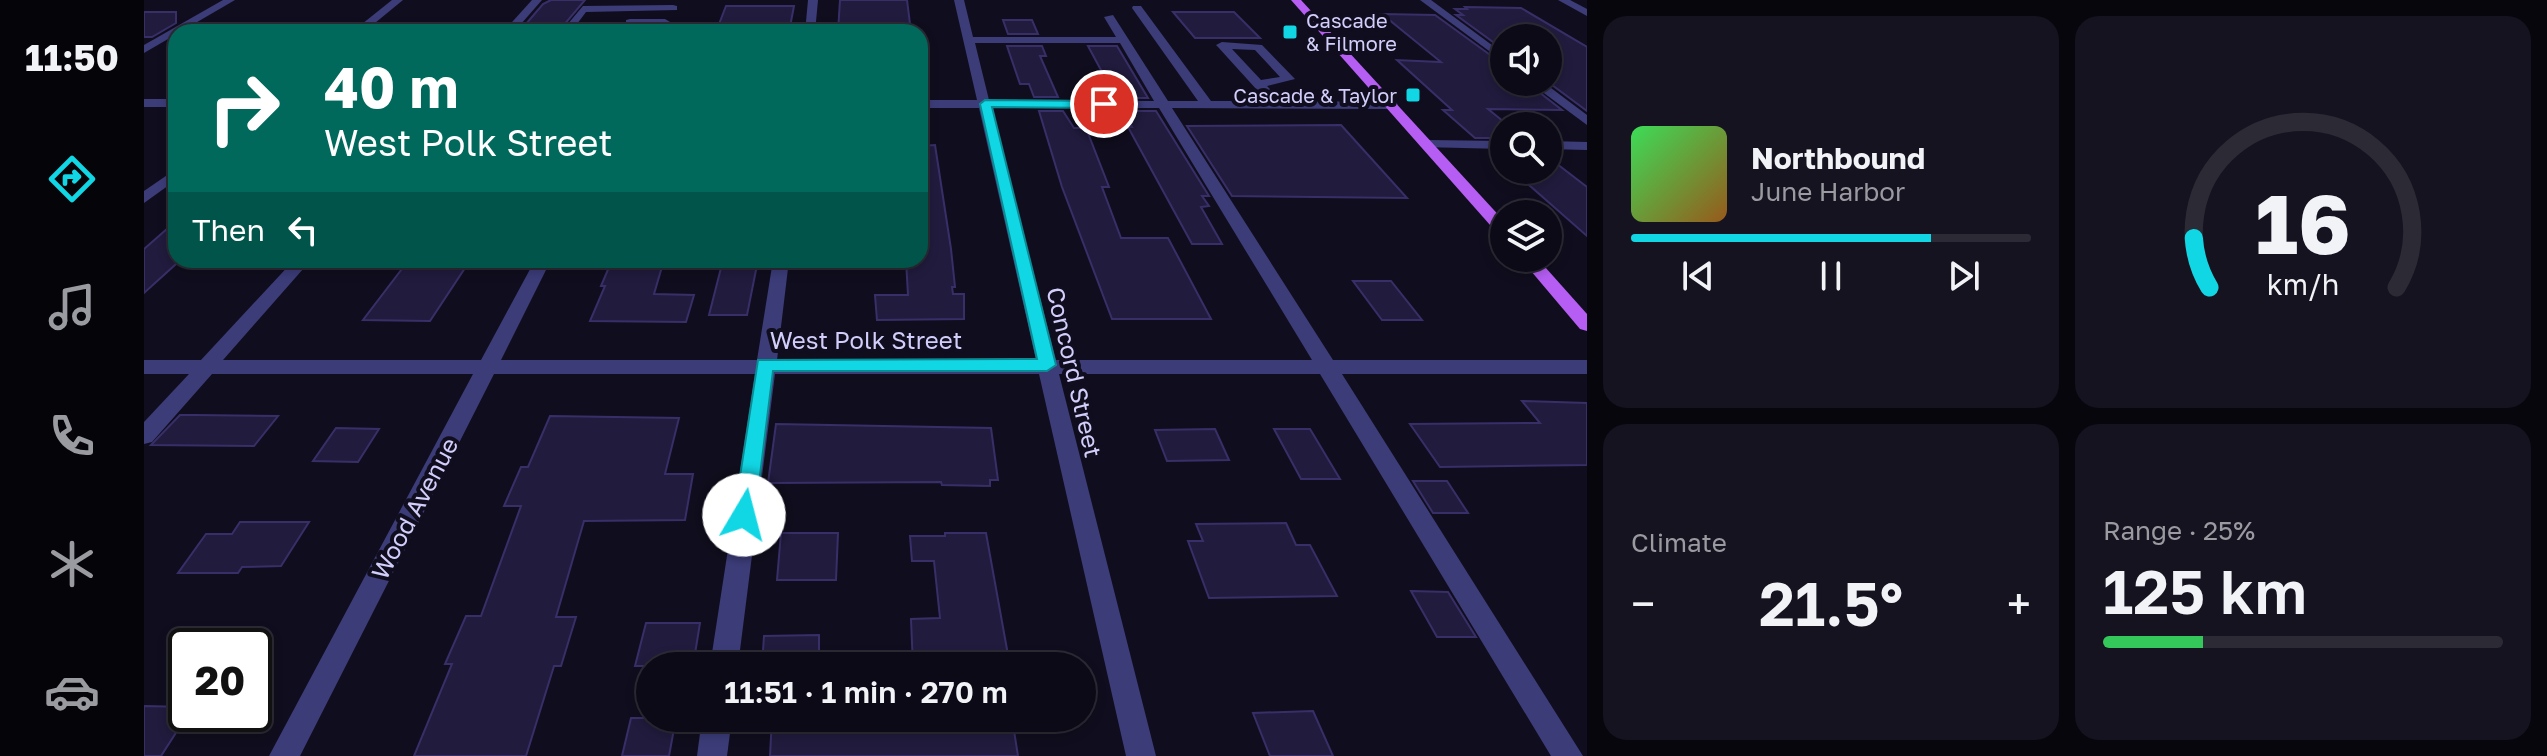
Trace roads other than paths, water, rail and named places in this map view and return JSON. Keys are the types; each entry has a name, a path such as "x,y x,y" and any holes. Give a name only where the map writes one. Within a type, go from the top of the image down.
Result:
{"main road":[{"path":"1296,0 1490,215"},
{"path":"1540,272 1587,325"}],"street":[{"path":"189,24 230,0"},
{"path":"367,24 398,0"},
{"path":"515,24 537,0"},
{"path":"811,24 813,0"},
{"name":"Concord Street","path":"959,0 1141,756"},
{"path":"1425,0 1490,49"},
{"path":"1563,0 1587,13"},
{"path":"572,24 583,9 675,4"},
{"path":"665,24 675,4"},
{"path":"1137,8 1207,104"},
{"path":"1109,17 1568,756"},
{"path":"581,24 589,22"},
{"path":"620,22 637,24"},
{"path":"144,50 168,36"},
{"path":"969,40 1123,40"},
{"path":"1259,84 1289,79 1258,47 1222,45 1277,104"},
{"path":"1554,96 1587,121"},
{"path":"144,103 168,103"},
{"path":"928,104 1392,105"},
{"path":"1427,144 1490,145"},
{"path":"1562,145 1587,146"},
{"path":"144,198 168,179"},
{"path":"144,436 296,268"},
{"name":"Wood Avenue","path":"284,756 539,268"},
{"path":"726,652 780,268"},
{"name":"West Polk Street","path":"144,367 489,364 1587,367"},
{"path":"712,756 715,732"}],"place":[{"name":"Cascade & Filmore","path":"1290,32"},
{"name":"Cascade & Taylor","path":"1413,95"}]}
